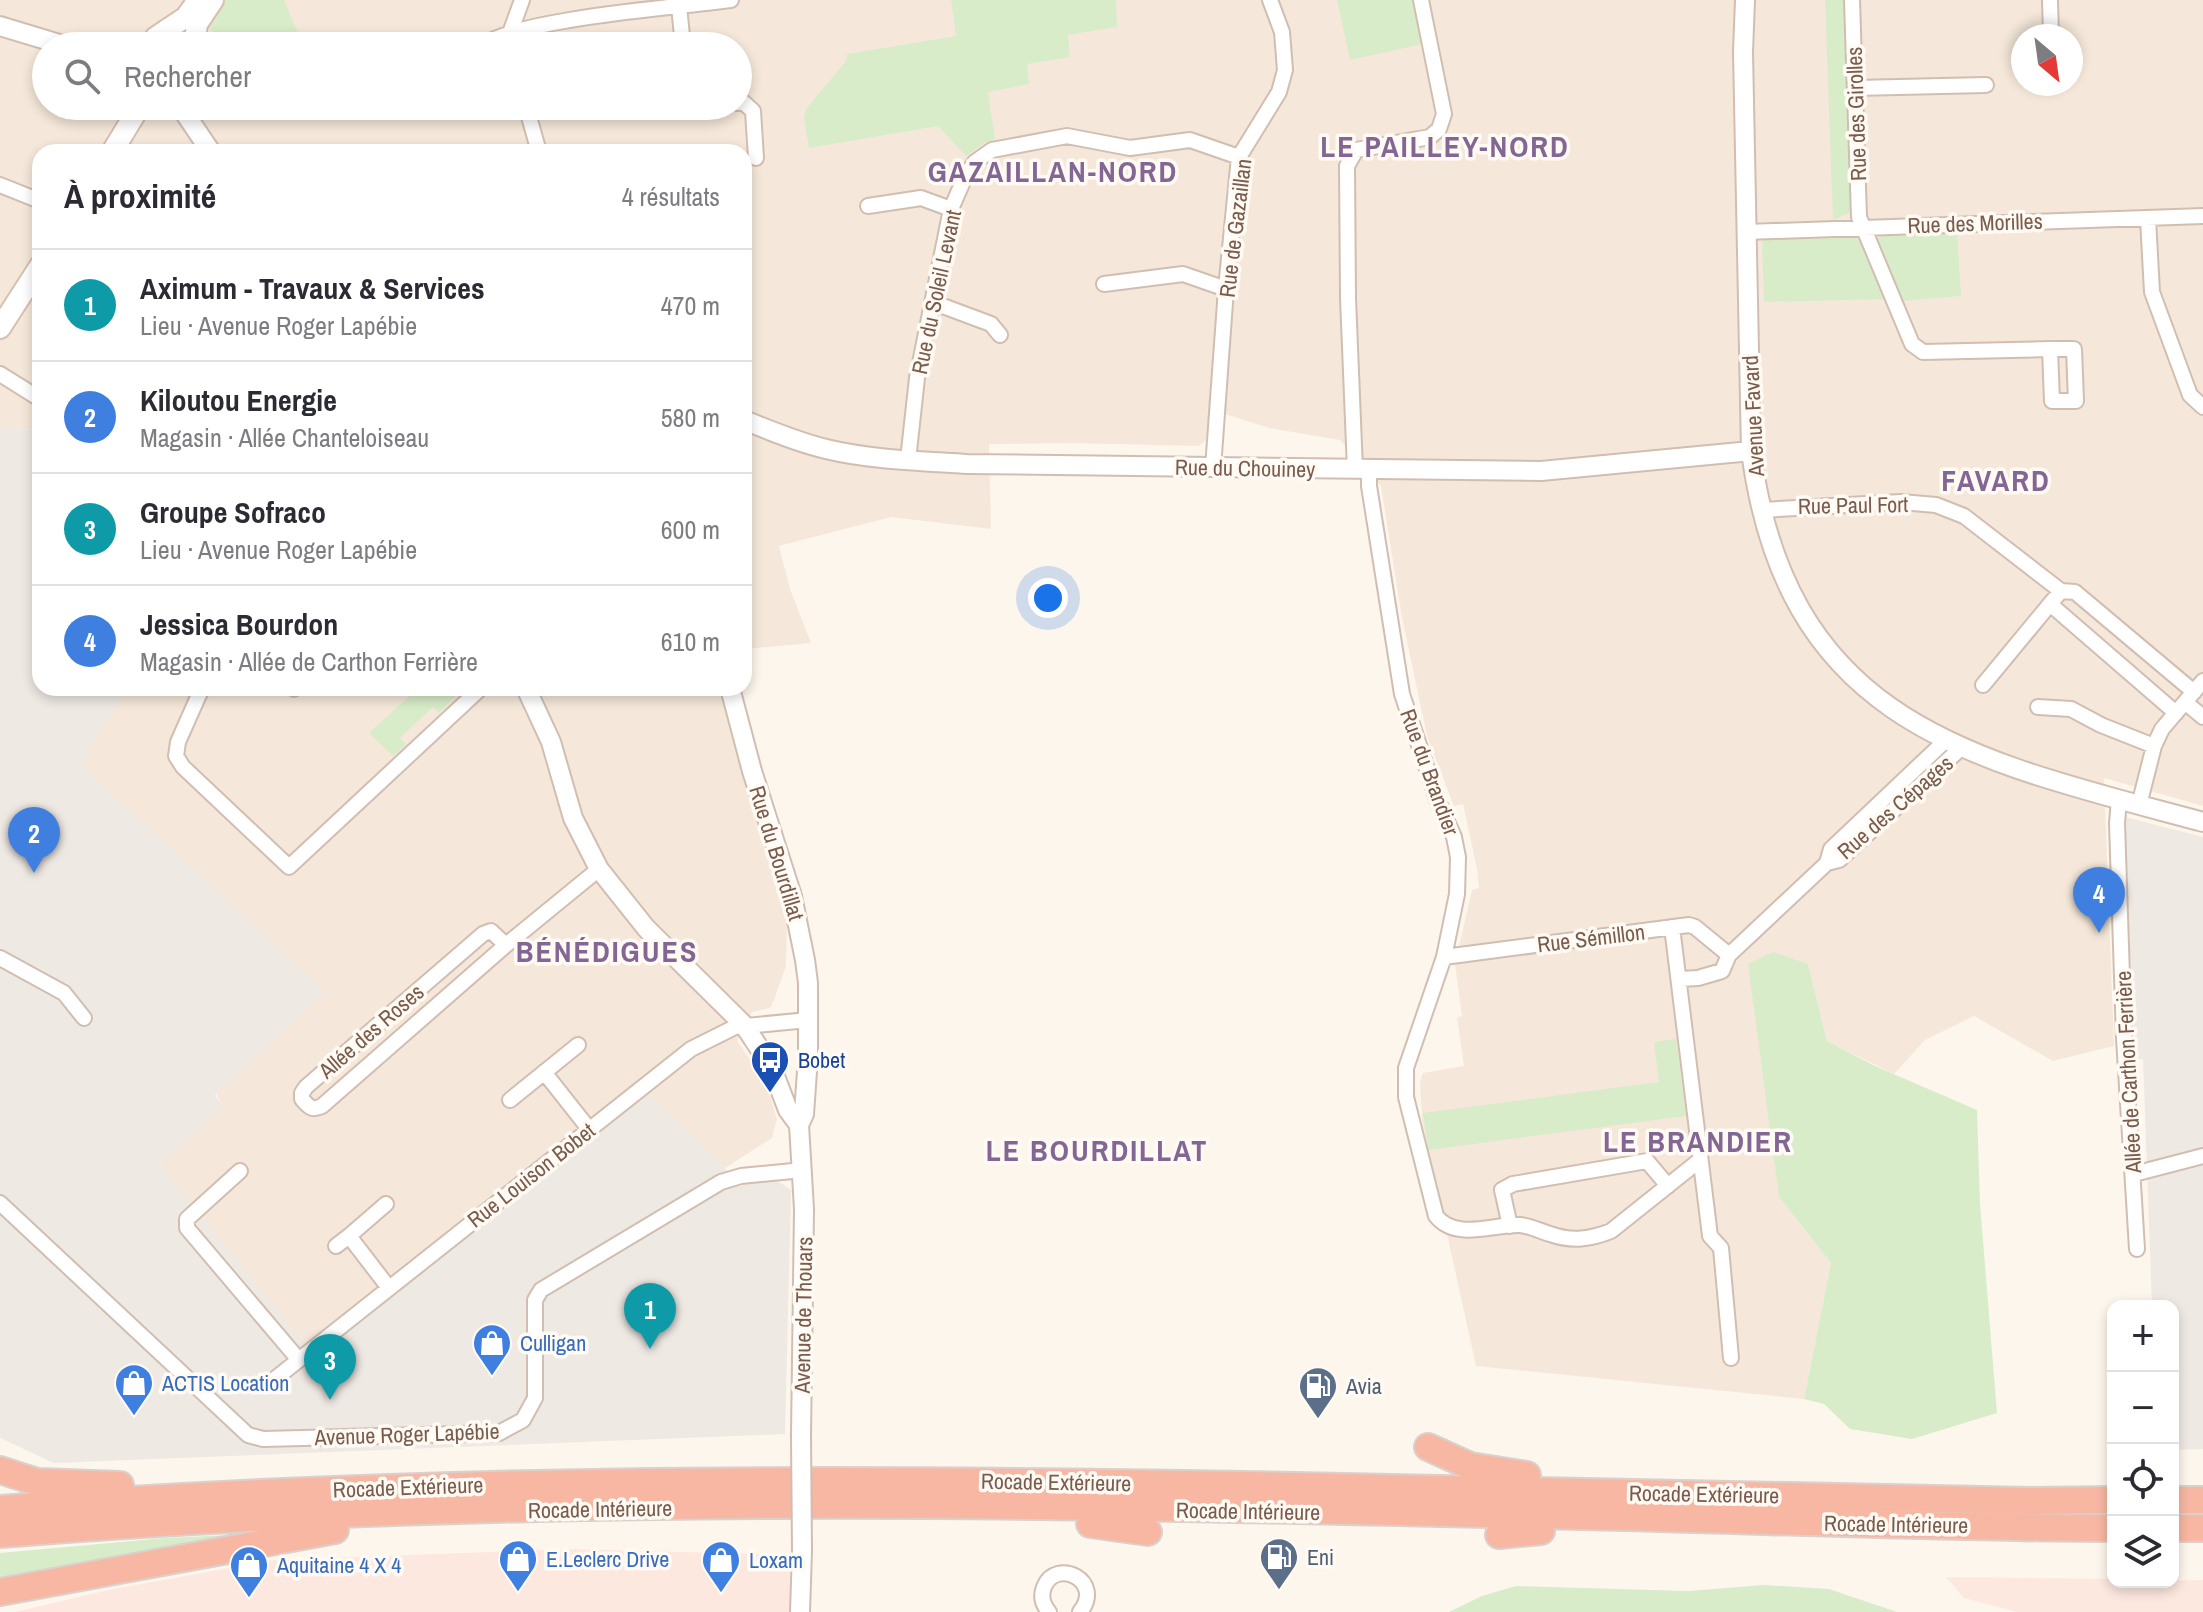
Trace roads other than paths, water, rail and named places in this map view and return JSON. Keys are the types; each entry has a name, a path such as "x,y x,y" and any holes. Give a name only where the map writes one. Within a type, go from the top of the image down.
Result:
{"highway":[{"path":"1428,1447 1470,1466 1518,1474 1590,1478 1622,1504"},
{"path":"970,1481 1002,1467 1079,1464"},
{"path":"0,1470 37,1482 131,1486 157,1498"},
{"name":"Rocade Extérieure","path":"0,1509 335,1489 720,1480 970,1481 1622,1504 2107,1500"},
{"path":"2179,1500 2203,1500"},
{"path":"1499,1535 1553,1530 1622,1504"},
{"name":"Rocade Intérieure","path":"0,1534 130,1524 525,1510 1622,1504 2107,1528"},
{"path":"911,1507 1007,1520 1072,1522 1148,1532"},
{"path":"0,1592 340,1529 525,1510"},
{"path":"2179,1528 2203,1528"}],"main road":[{"path":"164,32 186,17 198,0"},
{"path":"197,32 197,24 213,0"},
{"path":"169,29 186,32"},
{"path":"117,144 131,120"},
{"path":"0,328 32,278"}],"street":[{"path":"512,32 522,0"},
{"path":"540,32 620,11 731,0"},
{"name":"Rue de Gazaillan","path":"1213,468 1239,157 1279,92 1285,70 1282,32 1270,0"},
{"name":"Rue du Brandier","path":"1421,0 1444,114 1443,122 1436,134 1430,137 1356,150 1347,166 1348,298 1362,470 1370,490 1402,694 1437,799 1454,837 1458,857 1457,894 1444,957 1406,1068 1406,1097 1436,1216 1441,1223 1458,1230 1510,1226"},
{"name":"Avenue Favard","path":"1732,0 1743,33"},
{"name":"Avenue Favard","path":"1745,0 1743,33 1751,451 1762,510 1777,560 1797,602 1838,665 1891,710 1953,745 2119,799 2203,822"},
{"name":"Rue des Girolles","path":"1852,0 1859,217 1912,344 1923,352 2050,349"},
{"path":"2050,0 2051,24"},
{"path":"679,6 682,32"},
{"path":"0,26 32,36"},
{"path":"1855,88 1986,85"},
{"path":"752,110 756,158"},
{"path":"189,120 206,144"},
{"path":"530,120 537,144"},
{"name":"Rue du Soleil Levant","path":"908,460 917,378 951,209 965,177 981,156 992,150 1054,138 1077,137 1130,148 1190,140 1239,157"},
{"path":"0,185 32,198"},
{"path":"868,206 921,198 951,209"},
{"name":"Rue des Morilles","path":"1747,232 2203,216"},
{"path":"2148,219 2152,292 2190,395 2203,407"},
{"path":"1104,284 1183,274 1226,289"},
{"path":"932,302 991,324 1000,335"},
{"path":"0,374 32,394"},
{"name":"Rue du Chouiney","path":"752,423 827,449 908,460 981,465 1541,471 1751,451"},
{"name":"Rue Paul Fort","path":"1762,510 1891,503 1936,505 1964,516 2061,591 2075,592 2152,656 2190,697"},
{"path":"1983,685 2061,591"},
{"path":"2050,604 2134,677 2190,697 2203,717"},
{"path":"2089,639 2107,619"},
{"path":"2134,677 2152,656"},
{"path":"198,696 178,742 176,756 183,767 289,867 472,696"},
{"path":"530,696 551,742 573,818 599,869 646,928 744,1025 771,1066 788,1110 799,1125"},
{"name":"Rue du Bourdillat","path":"732,696 800,929 808,983 808,1020"},
{"path":"2139,805 2154,746 2162,729 2190,697"},
{"path":"2038,707 2071,709 2154,746"},
{"name":"Rue des Cépages","path":"1680,979 1715,975 1722,971 1729,955 1827,863 1831,849 1953,745"},
{"name":"Allée de Carthon Ferrière","path":"2119,799 2117,823 2124,1038 2137,1249"},
{"name":"Allée des Roses","path":"506,945 491,931 483,934 306,1087 302,1099 309,1108 322,1106 506,945 599,869"},
{"path":"1672,927 1710,1236 1721,1248 1731,1358"},
{"name":"Rue Sémillon","path":"1444,957 1672,927 1695,927 1729,955"},
{"path":"0,958 64,993 84,1018"},
{"name":"Rue Louison Bobet","path":"276,1378 691,1049 711,1037 744,1025 808,1020"},
{"name":"Avenue de Thouars","path":"800,1612 803,1170 799,1125 804,1114 808,1020"},
{"path":"510,1100 578,1045"},
{"path":"544,1072 589,1129"},
{"path":"2134,1174 2203,1156"},
{"path":"1668,1186 1647,1161 1513,1184 1502,1190 1510,1226 1528,1226 1567,1239 1597,1237 1611,1231 1668,1186 1700,1160"},
{"name":"Avenue Roger Lapébie","path":"0,1203 248,1435 263,1439 499,1433 523,1420 533,1407 535,1300 541,1290 721,1182 741,1176 803,1170"},
{"path":"240,1171 187,1219 187,1228 299,1360"},
{"path":"336,1246 386,1204"},
{"path":"349,1236 389,1288"},
{"path":"1049,1612 1043,1600 1044,1586 1061,1573 1076,1576 1086,1587 1086,1602 1080,1612"}],"place":[{"name":"Kiloutou Energie","path":"34,873"},
{"name":"Jessica Bourdon","path":"2099,933"},
{"name":"Bobet","path":"770,1094"},
{"name":"Aximum - Travaux & Services","path":"650,1349"},
{"name":"Culligan","path":"492,1377"},
{"name":"Groupe Sofraco","path":"330,1400"},
{"name":"ACTIS Location","path":"134,1417"},
{"name":"Avia","path":"1318,1420"},
{"name":"Eni","path":"1279,1591"},
{"name":"E.Leclerc Drive","path":"518,1593"},
{"name":"Loxam","path":"721,1594"},
{"name":"Aquitaine 4 X 4","path":"249,1599"}],"district":[{"name":"LE PAILLEY-NORD","path":"1445,147"},
{"name":"GAZAILLAN-NORD","path":"1053,172"},
{"name":"FAVARD","path":"1996,481"},
{"name":"BÉNÉDIGUES","path":"607,952"},
{"name":"LE BRANDIER","path":"1698,1142"},
{"name":"LE BOURDILLAT","path":"1097,1151"}]}
